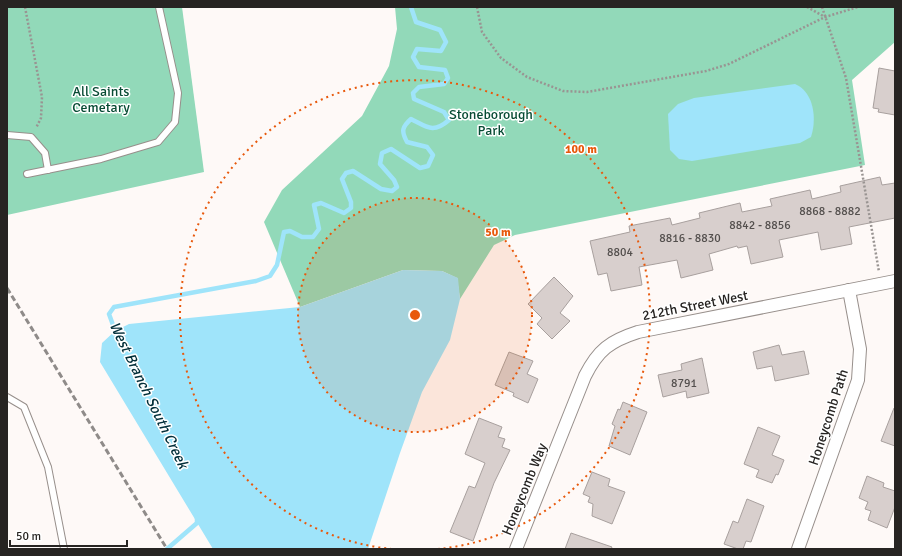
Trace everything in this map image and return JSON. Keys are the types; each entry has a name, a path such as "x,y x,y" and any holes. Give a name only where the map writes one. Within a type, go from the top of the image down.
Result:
{"street":[{"name":"212th Street West","path":"560,439 590,366 602,350 619,338 638,332 895,281"},
{"name":"Honeycomb Path","path":"798,549 858,380 860,349 849,290"},
{"name":"Honeycomb Way","path":"516,549 560,439"}],"lane":[{"path":"27,174 101,159 158,142 175,122 178,92 159,7"},
{"path":"7,135 31,137 45,152 48,170"},
{"path":"7,397 24,407 48,467 64,549"}],"path":[{"path":"25,7 42,97 41,118 31,137"},
{"path":"477,7 482,32 501,58 527,77 563,91 579,92 706,71 729,64 825,17 858,7"},
{"path":"807,7 825,17"},
{"path":"822,7 846,78 862,182 881,284"}],"green space":[{"name":"All Saints Cemetary","path":"7,7 182,7 204,172 7,215"},
{"name":"Stoneborough Park","path":"395,7 895,7 895,42 852,80 865,165 515,235 494,245 460,299 457,278 442,271 403,270 300,307 264,222 282,190 362,116 389,66 397,29"}],"water":[{"path":"795,84 806,93 810,100 814,114 811,137 800,143 692,161 679,159 670,150 668,114 678,104 694,98"},
{"path":"403,270 442,271 458,278 460,299 450,340 422,392 368,549 213,549 100,362 102,343 115,331 129,324 300,307"}],"building":[{"path":"879,68 895,71 895,115 878,112 879,109 873,108"},
{"path":"880,177 882,185 895,183 895,218 849,227 852,244 821,250 818,232 779,240 783,257 751,264 747,246 738,248 737,246 709,254 713,270 681,278 677,260 639,267 642,285 611,291 607,273 598,275 590,241 630,232 629,226 670,218 672,225 700,218 699,213 740,203 742,212 772,206 770,199 810,190 812,199 841,192 840,186"},
{"path":"554,277 573,296 560,313 570,321 552,339 537,324 542,318 528,304"},
{"path":"779,345 782,355 804,351 809,374 775,381 772,366 757,369 753,352"},
{"path":"509,352 533,361 527,374 538,379 528,403 513,396 514,393 495,385"},
{"path":"702,358 709,393 687,398 686,391 663,397 658,375 682,370 681,364"},
{"path":"623,402 647,412 630,455 609,446 615,426 612,424 618,409 620,410"},
{"path":"895,408 895,446 881,441"},
{"path":"479,418 502,427 498,437 505,439 502,447 510,450 494,483 473,541 450,532 469,486 475,488 485,463 465,454"},
{"path":"758,427 780,436 772,455 784,460 778,475 776,474 772,483 756,477 759,470 744,464"},
{"path":"592,472 610,479 608,486 625,492 612,524 592,516 593,504 588,502 590,497 583,494"},
{"path":"867,476 884,483 883,487 895,491 895,507 887,528 868,520 871,511 865,509 868,502 859,498"},
{"path":"747,499 764,506 751,542 746,541 743,549 738,549 724,544 733,521 738,523"},
{"path":"571,533 612,547 611,549 565,549"}],"waterway":[{"name":"West Branch South Creek","path":"117,336 109,314 114,307 256,281 270,276 277,265 284,232 290,231 302,237 313,237 319,229 314,205 321,203 344,213 351,208 351,202 342,179 346,173 353,171 381,189 392,191 397,187 394,180 380,164 382,153 391,149 420,168 428,166 433,155 427,147 407,142 403,129 411,119 430,128 439,127 449,120 444,112 414,99 413,93 419,87 444,84 448,78 445,70 419,67 413,57 417,49 441,51 446,42 440,30 416,22 411,7"},
{"name":"West Branch South Creek","path":"167,549 197,523 197,518"}],"railway":[{"path":"7,288 167,549"}]}
